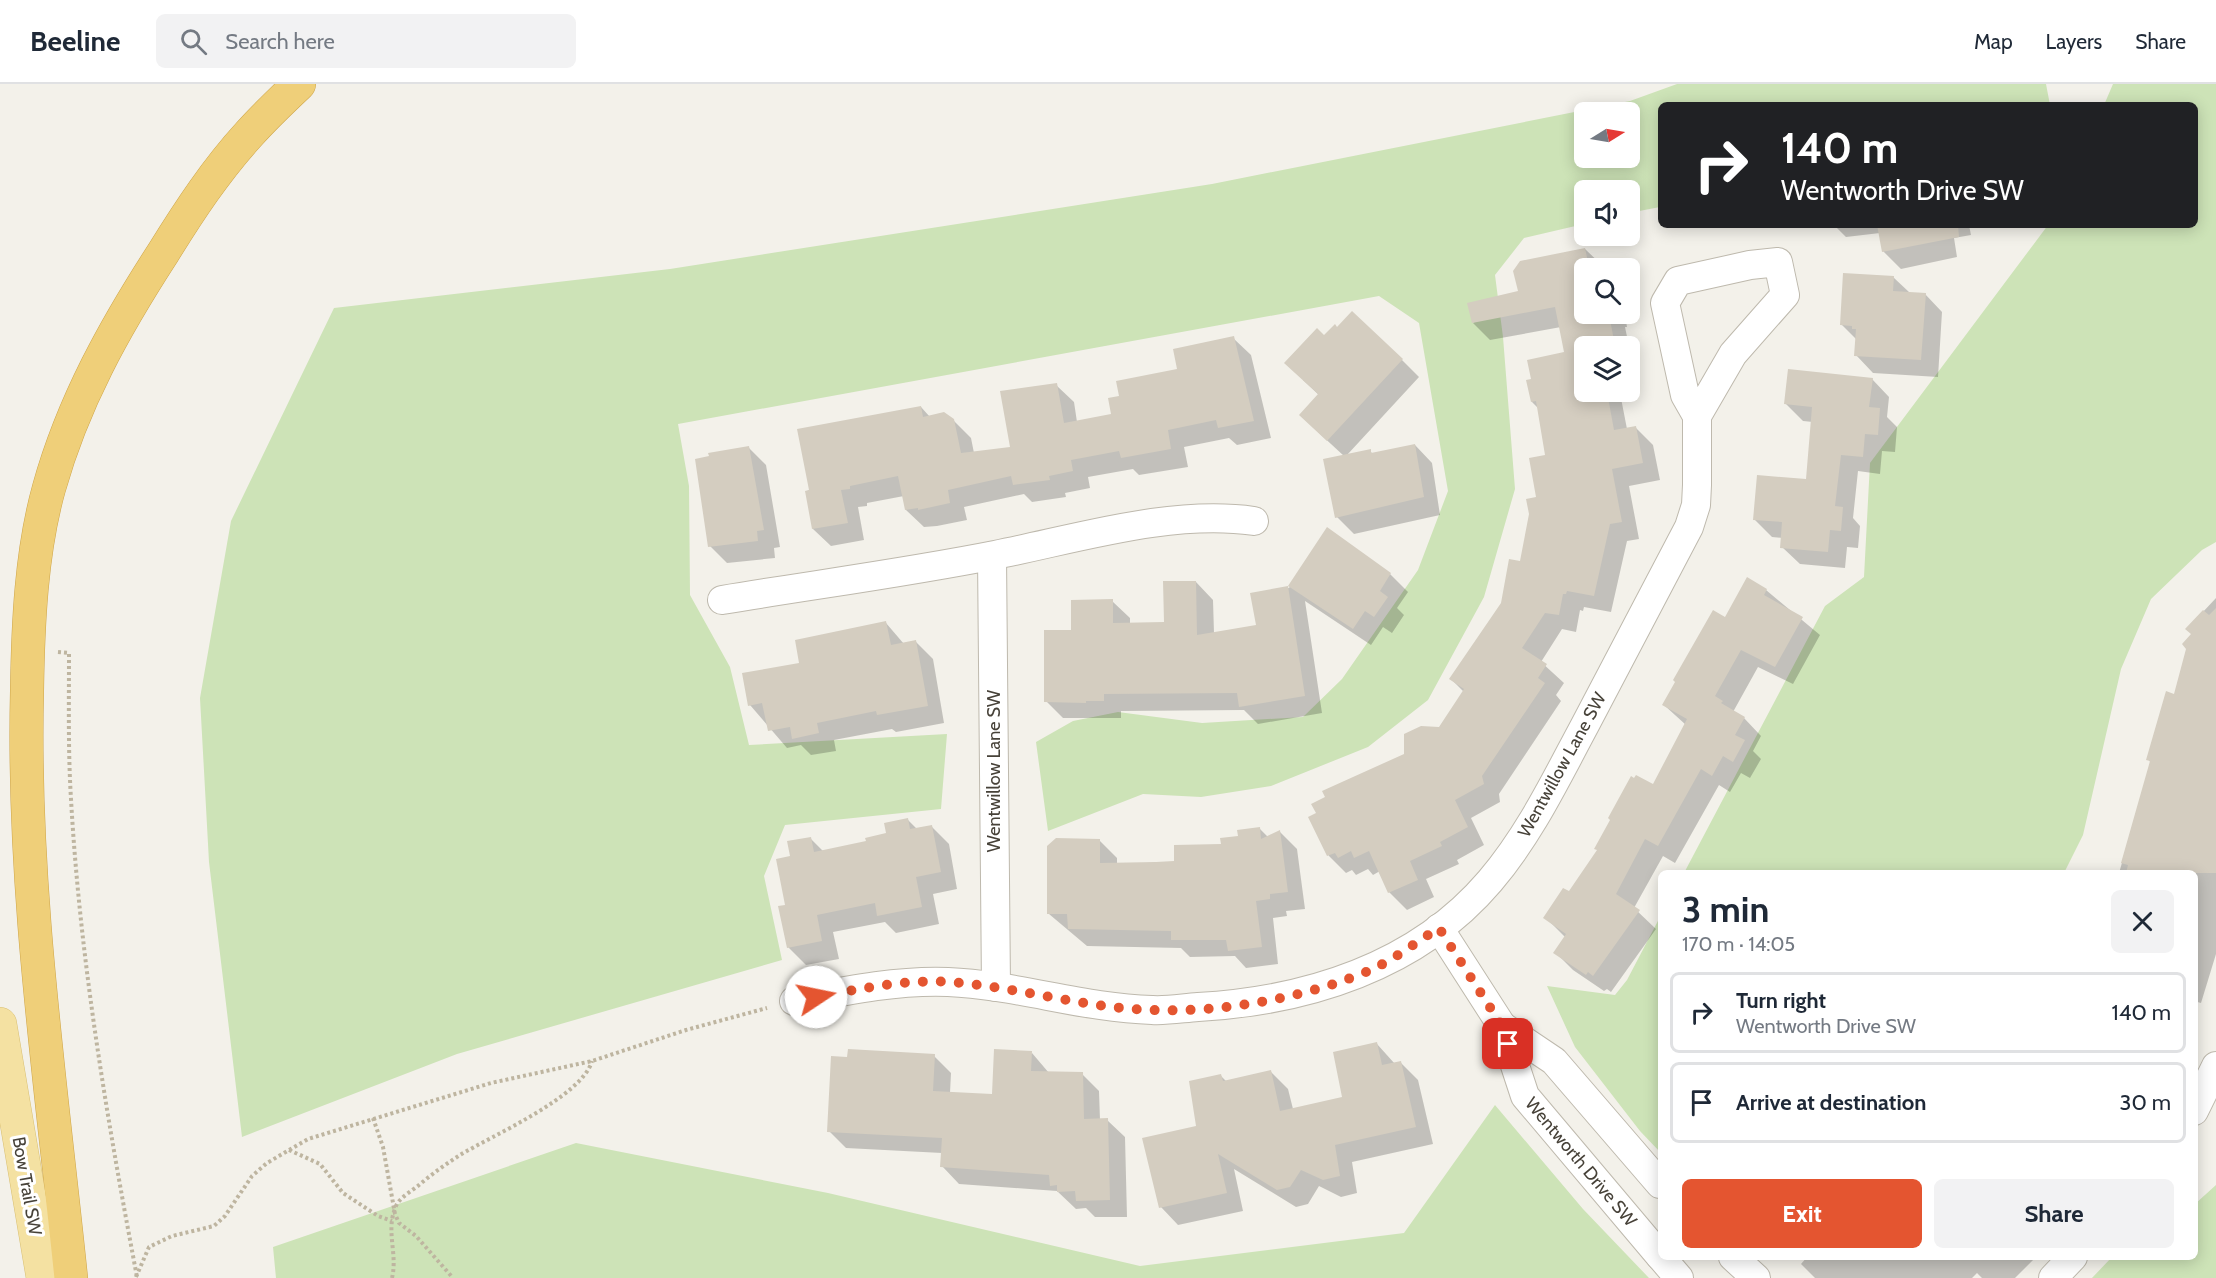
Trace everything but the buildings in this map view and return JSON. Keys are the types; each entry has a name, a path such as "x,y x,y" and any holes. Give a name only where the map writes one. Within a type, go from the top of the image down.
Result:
{"highway":[{"path":"71,1278 28,849 26,735 28,651 36,560 48,491 72,416 102,353 142,285 196,200 249,134 299,84"}],"main road":[{"name":"Bow Trail SW","path":"0,1024 43,1278"}],"street":[{"name":"Wentwillow Lane SW","path":"794,1001 901,983 949,982 996,987 1087,1003 1153,1010 1236,1005 1297,995 1336,983 1375,968 1439,928 1489,882 1526,835 1689,527 1696,505 1697,416 1732,354 1785,295 1778,262 1750,265 1678,281 1665,303 1685,395 1697,416"},
{"path":"722,600 992,556 1153,525 1220,516 1254,521"},
{"name":"Wentwillow Lane SW","path":"992,556 996,987"},
{"name":"Wentworth Drive SW","path":"1439,928 1502,1026 1525,1096 1658,1253"},
{"name":"Wentworth Drive SW","path":"1502,1026 1554,1062 1658,1183"},
{"path":"2198,1103 2216,1066"},
{"name":"Wentworth Drive SW","path":"1664,1260 1680,1278"},
{"path":"1736,1260 1756,1278"},
{"path":"2053,1278 2070,1260"}],"path":[{"path":"48,651 69,653 71,798 76,873 106,1112 137,1277"},
{"path":"137,1277 149,1248 172,1236 214,1226 225,1216 252,1176 267,1163 308,1139 491,1083 592,1061 686,1030 794,1001"},
{"path":"392,1278 396,1264 390,1236 391,1221 398,1203 423,1181 460,1155 535,1116 581,1078 592,1061"},
{"path":"373,1118 383,1147 394,1214 399,1223"},
{"path":"289,1150 320,1164 343,1193 378,1216 399,1223 416,1236 453,1278"}],"green space":[{"path":"1677,84 2046,84 2049,102 1658,102 1658,207 1640,211 1640,180 1574,180 1574,226 1524,238 1495,275 1503,337 1515,489 1484,597 1428,700 1368,747 1271,786 1201,797 1143,794 1048,831 1036,742 1073,721 1118,712 1202,723 1303,717 1342,679 1418,570 1448,491 1419,323 1379,296 678,424 689,486 690,595 730,667 749,745 947,734 941,809 785,825 764,876 782,960 457,1054 242,1137 209,862 200,698 231,521 334,308 670,269 1212,184 1574,112 1574,168 1640,168 1640,102 1625,102"},
{"path":"2113,84 2216,84 2216,542 2202,550 2151,599 2121,669 2083,835 2066,870 1686,870 1825,606 1864,577 1870,463 2046,228 2198,228 2198,102 2105,102"},
{"path":"1658,921 1658,1150 1640,1131 1575,1047 1547,986 1615,995 1627,980"},
{"path":"1495,1105 1583,1209 1649,1278 276,1278 273,1247 576,1143 828,1193 1140,1266 1404,1233"},
{"path":"2216,1185 2216,1278 2092,1278 2109,1260 2198,1260 2198,1201"}],"route":[{"path":"816,997 901,983 949,982 996,987 1087,1003 1153,1010 1236,1005 1297,995 1336,983 1375,968 1439,928 1502,1026 1508,1044"}]}
